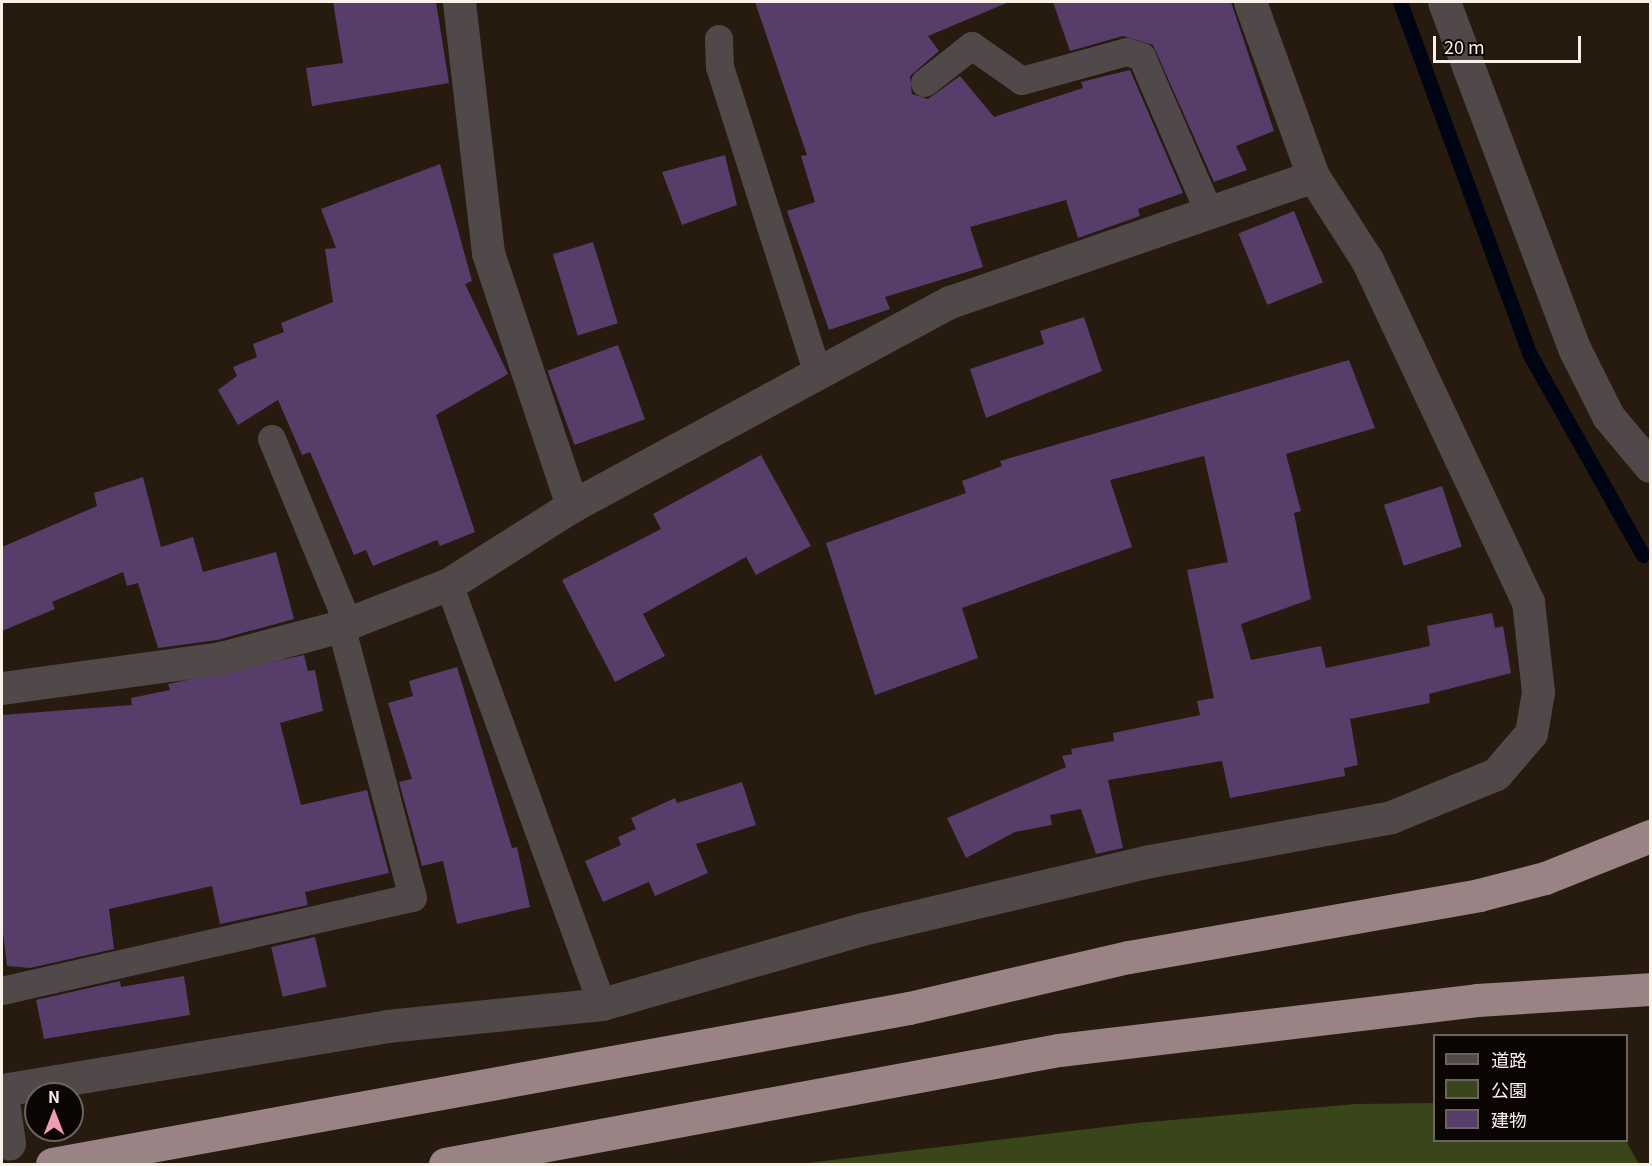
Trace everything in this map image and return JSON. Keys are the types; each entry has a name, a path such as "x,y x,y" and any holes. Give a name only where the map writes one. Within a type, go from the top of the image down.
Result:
{"highway":[{"path":"52,1164 909,1008 1129,957 1479,895 1545,878 1650,837"},
{"path":"445,1164 1059,1050 1477,1000 1650,989"}],"street":[{"path":"459,2 488,253 572,506"},
{"path":"2,1090 387,1026 602,1004 862,928 1150,861 1391,817 1496,774 1532,733 1538,692 1528,602 1367,260 1313,176 1250,2"},
{"path":"1444,2 1575,350 1608,416 1650,466"},
{"path":"2,688 221,658 344,625 448,584 572,506 950,302 1313,176"},
{"path":"2,1095 9,1143"}],"lane":[{"path":"719,39 720,66 818,374"},
{"path":"925,83 972,46 1022,81 1127,52 1142,57 1209,212"},
{"path":"2,992 413,898 344,625 272,439"},
{"path":"448,584 602,1004"}],"green space":[{"path":"1433,1103 1433,1142 1627,1142 1639,1164 799,1164 1137,1123 1356,1104"}],"building":[{"path":"333,2 436,2 449,83 312,106 306,68 343,63"},
{"path":"755,2 1009,2 928,36 939,51 910,76 912,94 928,99 960,76 994,117 1083,88 1081,82 1130,70 1183,193 1138,209 1140,216 1078,238 1066,200 970,227 983,267 885,297 890,309 829,330 787,211 815,202 801,156 807,155"},
{"path":"1053,2 1231,2 1274,131 1236,146 1247,170 1214,182 1153,45 1123,36 1070,51"},
{"path":"725,155 737,205 682,225 662,172"},
{"path":"440,164 472,281 465,284 508,374 436,415 475,532 440,546 437,540 373,566 366,550 354,555 310,452 302,455 278,400 238,425 218,390 237,376 233,367 257,357 253,344 284,332 281,323 333,302 325,249 336,248 321,209"},
{"path":"1294,211 1323,282 1267,305 1238,233"},
{"path":"593,242 618,323 578,336 553,254"},
{"path":"1084,317 1102,371 986,418 970,369 1044,344 1040,331"},
{"path":"618,345 645,419 575,445 548,371"},
{"path":"1349,360 1375,428 1286,454 1301,511 1294,513 1311,599 1241,624 1251,660 1321,646 1326,668 1430,646 1427,626 1492,613 1495,628 1503,626 1511,673 1429,694 1430,703 1350,719 1358,765 1344,768 1345,776 1230,798 1222,761 1108,780 1123,848 1096,854 1081,809 1050,815 1052,825 1015,832 966,858 947,818 1066,767 1062,756 1072,754 1071,749 1114,741 1113,733 1200,715 1197,701 1214,698 1187,570 1228,562 1204,456 1110,480 1132,547 962,608 978,658 875,695 826,543 966,493 962,481 1002,466 1000,461"},
{"path":"761,455 811,546 756,575 746,557 643,614 665,656 615,682 562,580 661,529 653,514"},
{"path":"143,477 161,547 193,537 203,572 276,552 294,619 217,640 158,648 138,583 127,586 123,572 52,602 55,609 2,631 2,547 97,506 94,493"},
{"path":"1442,486 1462,547 1404,566 1384,505"},
{"path":"304,655 308,671 315,670 323,711 280,723 301,805 367,790 389,873 305,892 308,905 220,924 212,886 109,909 114,949 30,968 7,966 2,925 2,715 132,705 131,698 170,690 168,684"},
{"path":"457,667 512,848 517,847 530,907 457,924 443,861 422,866 399,782 412,779 388,703 413,696 409,681"},
{"path":"742,782 756,825 696,844 708,873 655,896 649,882 603,902 585,861 621,845 618,837 636,829 631,818 675,798 677,803"},
{"path":"315,937 326,987 283,997 271,947"},
{"path":"184,976 190,1015 44,1039 36,1000 120,981 121,987"}],"waterway":[{"path":"1400,2 1529,353 1643,555"}]}
